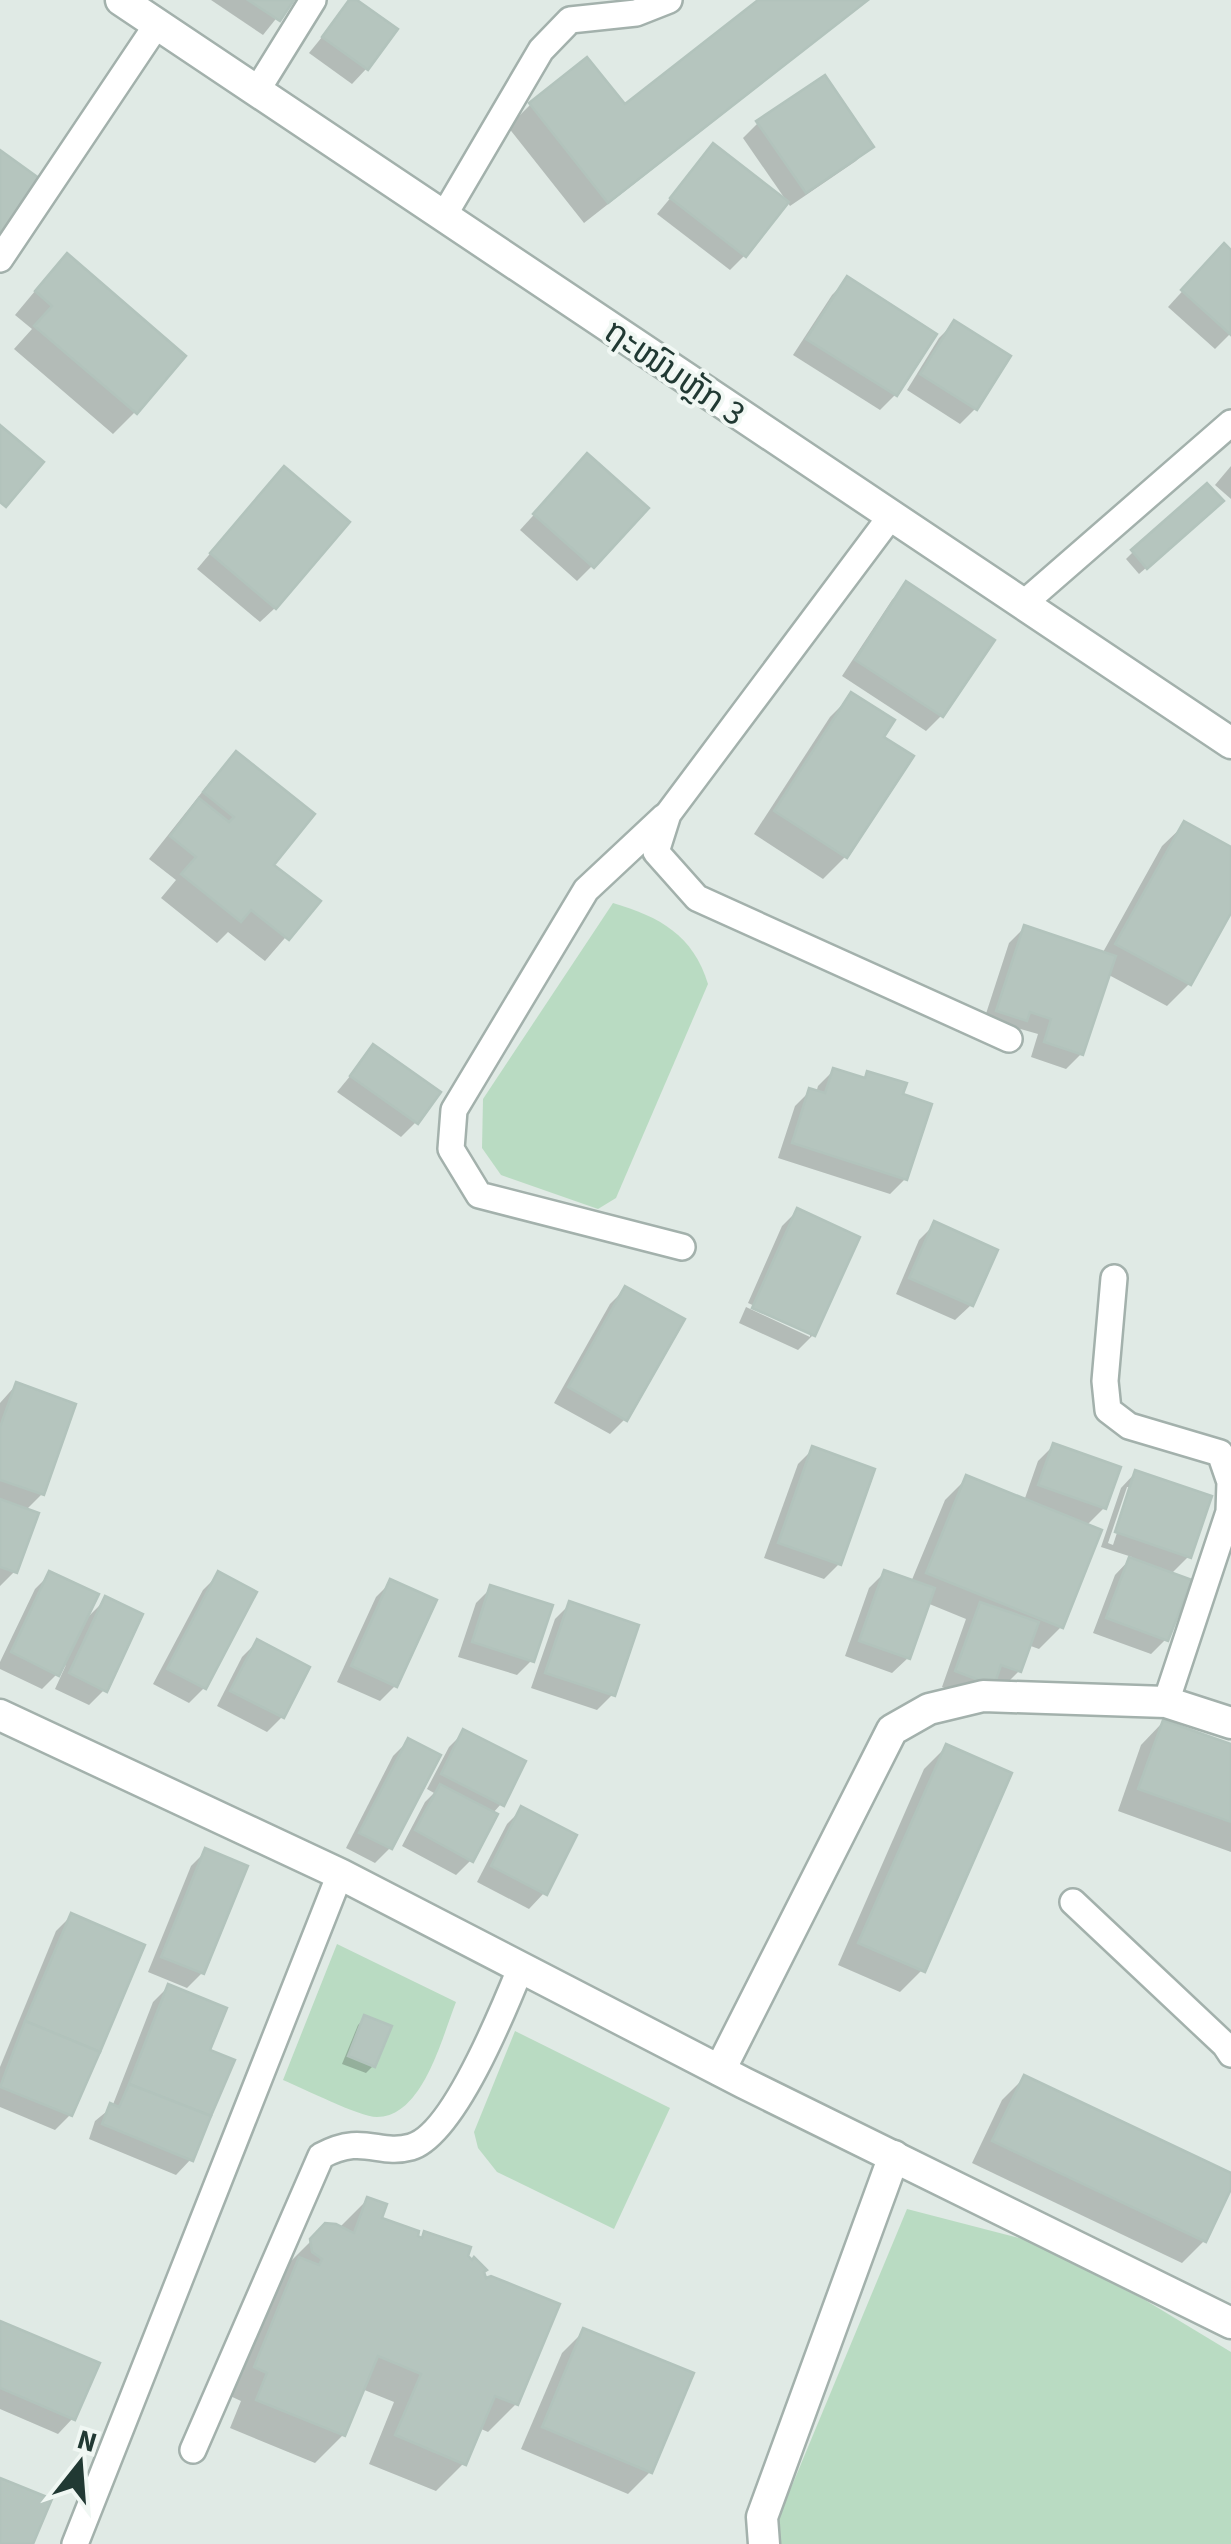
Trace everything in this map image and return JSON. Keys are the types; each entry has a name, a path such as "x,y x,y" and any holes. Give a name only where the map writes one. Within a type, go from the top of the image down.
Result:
{"street":[{"name":"ຖະໜົນຫຼັກ 3","path":"120,0 1231,743"},
{"path":"720,2070 892,1730 929,1709 983,1696 1166,1702 1231,1723"},
{"path":"0,1715 340,1874 720,2070 1231,2324"},
{"path":"764,2544 762,2517 894,2156"}],"lane":[{"path":"256,92 313,0"},
{"path":"443,217 541,50 570,20 636,13 669,0"},
{"path":"0,259 156,26"},
{"path":"1023,604 1231,423"},
{"path":"682,1247 479,1195 451,1149 454,1110 586,890 668,814 891,516"},
{"path":"668,814 656,852 697,898 1009,1039"},
{"path":"1114,1278 1105,1381 1108,1410 1129,1426 1220,1453 1230,1482 1228,1512 1166,1702"},
{"path":"75,2544 340,1874"},
{"path":"1072,1902 1231,2054"},
{"path":"193,2450 321,2156 336,2148 362,2143 402,2150 421,2144 444,2122 498,2022 521,1967"}],"green space":[{"path":"613,903 672,930 693,953 708,984 616,1198 598,1209 501,1175 482,1148 483,1099"},
{"path":"337,1944 456,2002 419,2090 393,2113 369,2116 283,2080","holes":["364,2015 392,2026 375,2067 348,2056"]},
{"path":"515,2031 670,2108 614,2229 497,2172 478,2148 474,2132"},
{"path":"907,2209 1027,2240 1145,2300 1231,2352 1231,2544 781,2544 776,2524"}],"building":[{"path":"248,0 294,0 280,21"},
{"path":"349,0 357,0 398,29 368,70 322,37"},
{"path":"758,0 868,0 608,203 529,103 587,57 625,104"},
{"path":"825,75 874,147 806,193 756,121"},
{"path":"713,143 789,202 746,257 670,198"},
{"path":"0,150 43,181 0,242"},
{"path":"1224,243 1231,250 1231,335 1181,290"},
{"path":"67,253 186,356 137,414 34,326 52,306 35,291"},
{"path":"847,276 937,334 897,396 806,339"},
{"path":"954,320 1011,356 977,410 920,374"},
{"path":"0,425 44,462 6,507 0,502"},
{"path":"587,453 649,508 594,568 533,514"},
{"path":"284,466 350,522 276,609 210,553"},
{"path":"1207,483 1224,501 1147,569 1131,550"},
{"path":"906,581 995,640 943,717 855,660"},
{"path":"851,692 895,720 884,737 914,756 847,858 774,811"},
{"path":"236,751 315,814 274,865 321,901 289,940 251,910 241,922 181,874 196,857 170,836 199,798 229,822 234,817 203,792"},
{"path":"1184,821 1231,847 1231,913 1191,985 1115,944"},
{"path":"1024,925 1116,956 1083,1055 1044,1042 1051,1019 1030,1012 1027,1021 996,1011"},
{"path":"373,1044 441,1092 418,1124 350,1076"},
{"path":"833,1068 865,1078 867,1071 907,1083 903,1094 932,1104 907,1180 792,1143 809,1088 825,1093"},
{"path":"797,1208 860,1237 815,1336 752,1308"},
{"path":"934,1221 998,1250 973,1306 909,1278"},
{"path":"625,1286 685,1319 627,1421 568,1387"},
{"path":"16,1382 76,1404 44,1495 0,1480 0,1427"},
{"path":"1053,1443 1121,1467 1106,1509 1038,1485"},
{"path":"812,1446 875,1469 841,1565 778,1543"},
{"path":"1135,1470 1212,1496 1191,1558 1115,1532"},
{"path":"966,1475 1102,1530 1063,1628 926,1573"},
{"path":"0,1499 39,1513 17,1573 0,1567"},
{"path":"1129,1557 1192,1580 1168,1641 1106,1618"},
{"path":"884,1570 935,1588 910,1659 859,1641"},
{"path":"49,1571 99,1594 59,1676 11,1652"},
{"path":"218,1571 257,1592 206,1689 167,1669"},
{"path":"390,1579 437,1600 397,1687 351,1666"},
{"path":"490,1585 553,1605 534,1662 472,1642"},
{"path":"105,1596 143,1614 107,1692 69,1673"},
{"path":"569,1601 639,1625 615,1696 545,1673"},
{"path":"980,1602 1039,1622 1021,1672 1001,1665 994,1686 955,1671"},
{"path":"257,1639 310,1667 284,1718 230,1691"},
{"path":"1163,1720 1231,1744 1231,1822 1138,1789"},
{"path":"463,1729 526,1761 504,1806 441,1774"},
{"path":"408,1738 441,1755 392,1849 359,1833"},
{"path":"946,1744 1012,1773 925,1972 858,1943"},
{"path":"440,1784 498,1814 473,1862 415,1830"},
{"path":"521,1806 577,1835 547,1895 491,1866"},
{"path":"205,1848 248,1866 204,1974 161,1957"},
{"path":"71,1913 145,1945 100,2052 25,2021"},
{"path":"168,1984 227,2008 210,2050 235,2060 211,2116 129,2084"},
{"path":"364,2015 392,2026 375,2067 348,2056"},
{"path":"25,2021 100,2052 72,2116 0,2087"},
{"path":"1024,2075 1231,2173 1231,2189 1206,2242 992,2141"},
{"path":"129,2084 211,2116 193,2161 102,2124 110,2103 119,2107"},
{"path":"367,2197 387,2204 382,2218 419,2231 422,2238 424,2231 471,2247 468,2256 487,2270 486,2278 491,2276 560,2304 518,2405 495,2396 466,2465 395,2435 421,2374 378,2356 345,2436 256,2400 267,2373 254,2367 299,2257 319,2265 322,2259 312,2252 310,2239 325,2223 354,2233"},
{"path":"0,2321 100,2363 75,2420 0,2388"},
{"path":"583,2328 694,2373 652,2473 542,2427"},
{"path":"0,2478 52,2499 33,2544 0,2544"}]}
